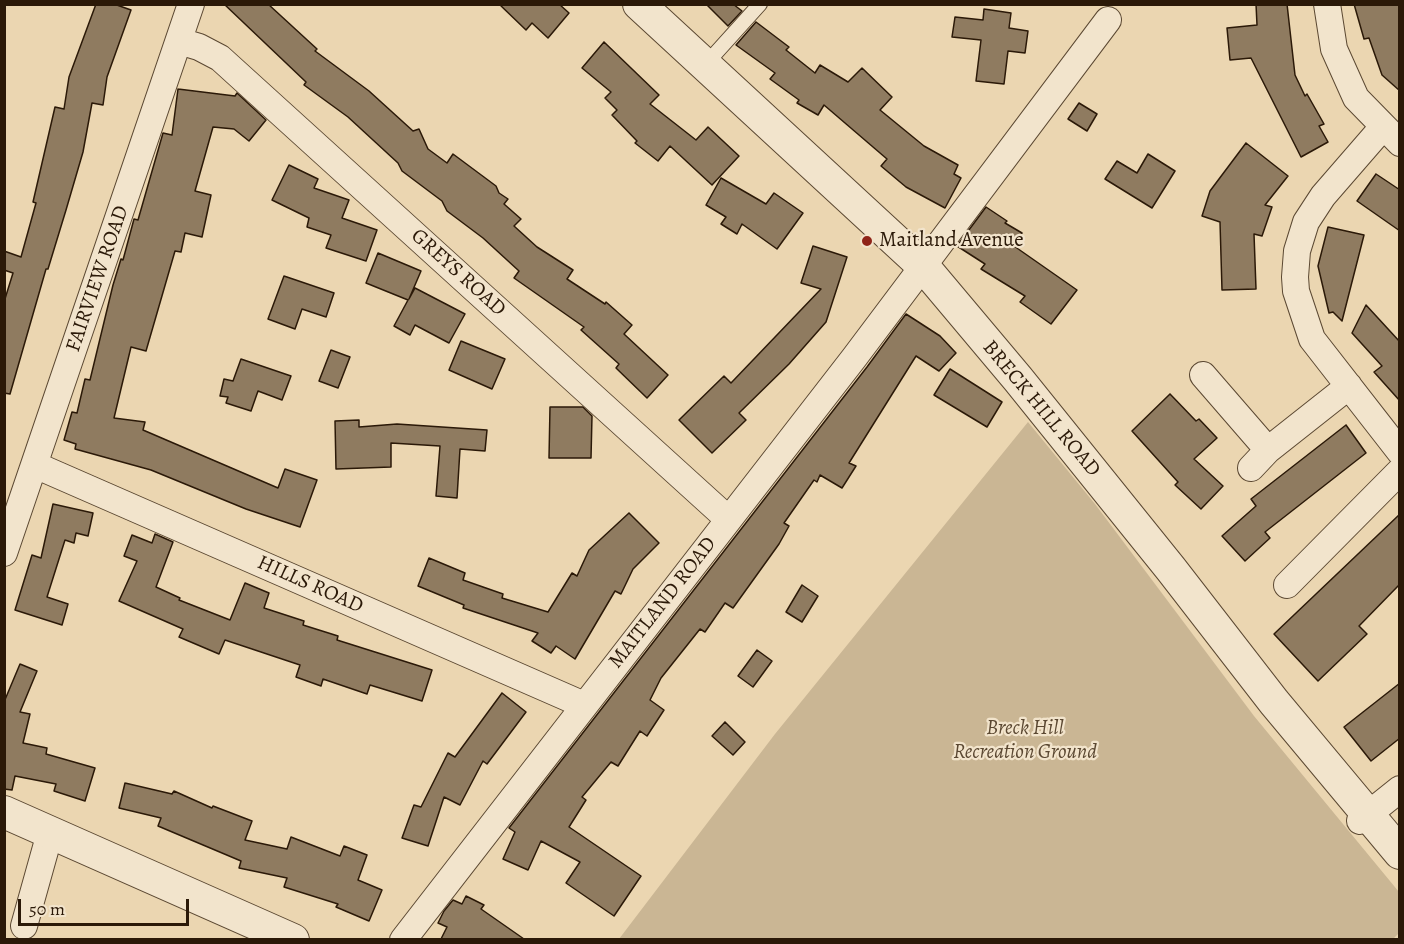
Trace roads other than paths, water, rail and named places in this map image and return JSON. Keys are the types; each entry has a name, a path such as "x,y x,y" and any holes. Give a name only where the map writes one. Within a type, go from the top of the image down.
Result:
{"street":[{"name":"FAIRVIEW ROAD","path":"4,553 191,4"},
{"name":"BRECK HILL ROAD","path":"639,4 922,266 1135,524 1364,817 1400,853"},
{"path":"1327,4 1334,49 1356,98 1391,136 1323,196 1306,222 1295,265 1296,291 1312,339 1400,452"},
{"path":"922,266 1108,20"},
{"name":"GREYS ROAD","path":"179,41 199,46 220,58 728,519"},
{"name":"MAITLAND ROAD","path":"403,939 922,266"},
{"path":"1203,375 1260,459 1349,386"},
{"name":"HILLS ROAD","path":"35,465 584,705"},
{"path":"1287,585 1400,471"},
{"path":"1364,817 1400,789"},
{"path":"4,812 292,939"},
{"path":"25,925 50,833"}],"lane":[{"path":"705,65 760,4"}],"place":[{"name":"Maitland Avenue","path":"867,241"}],"park label":[{"name":"Breck Hill Recreation Ground","path":"1025,741"}]}
